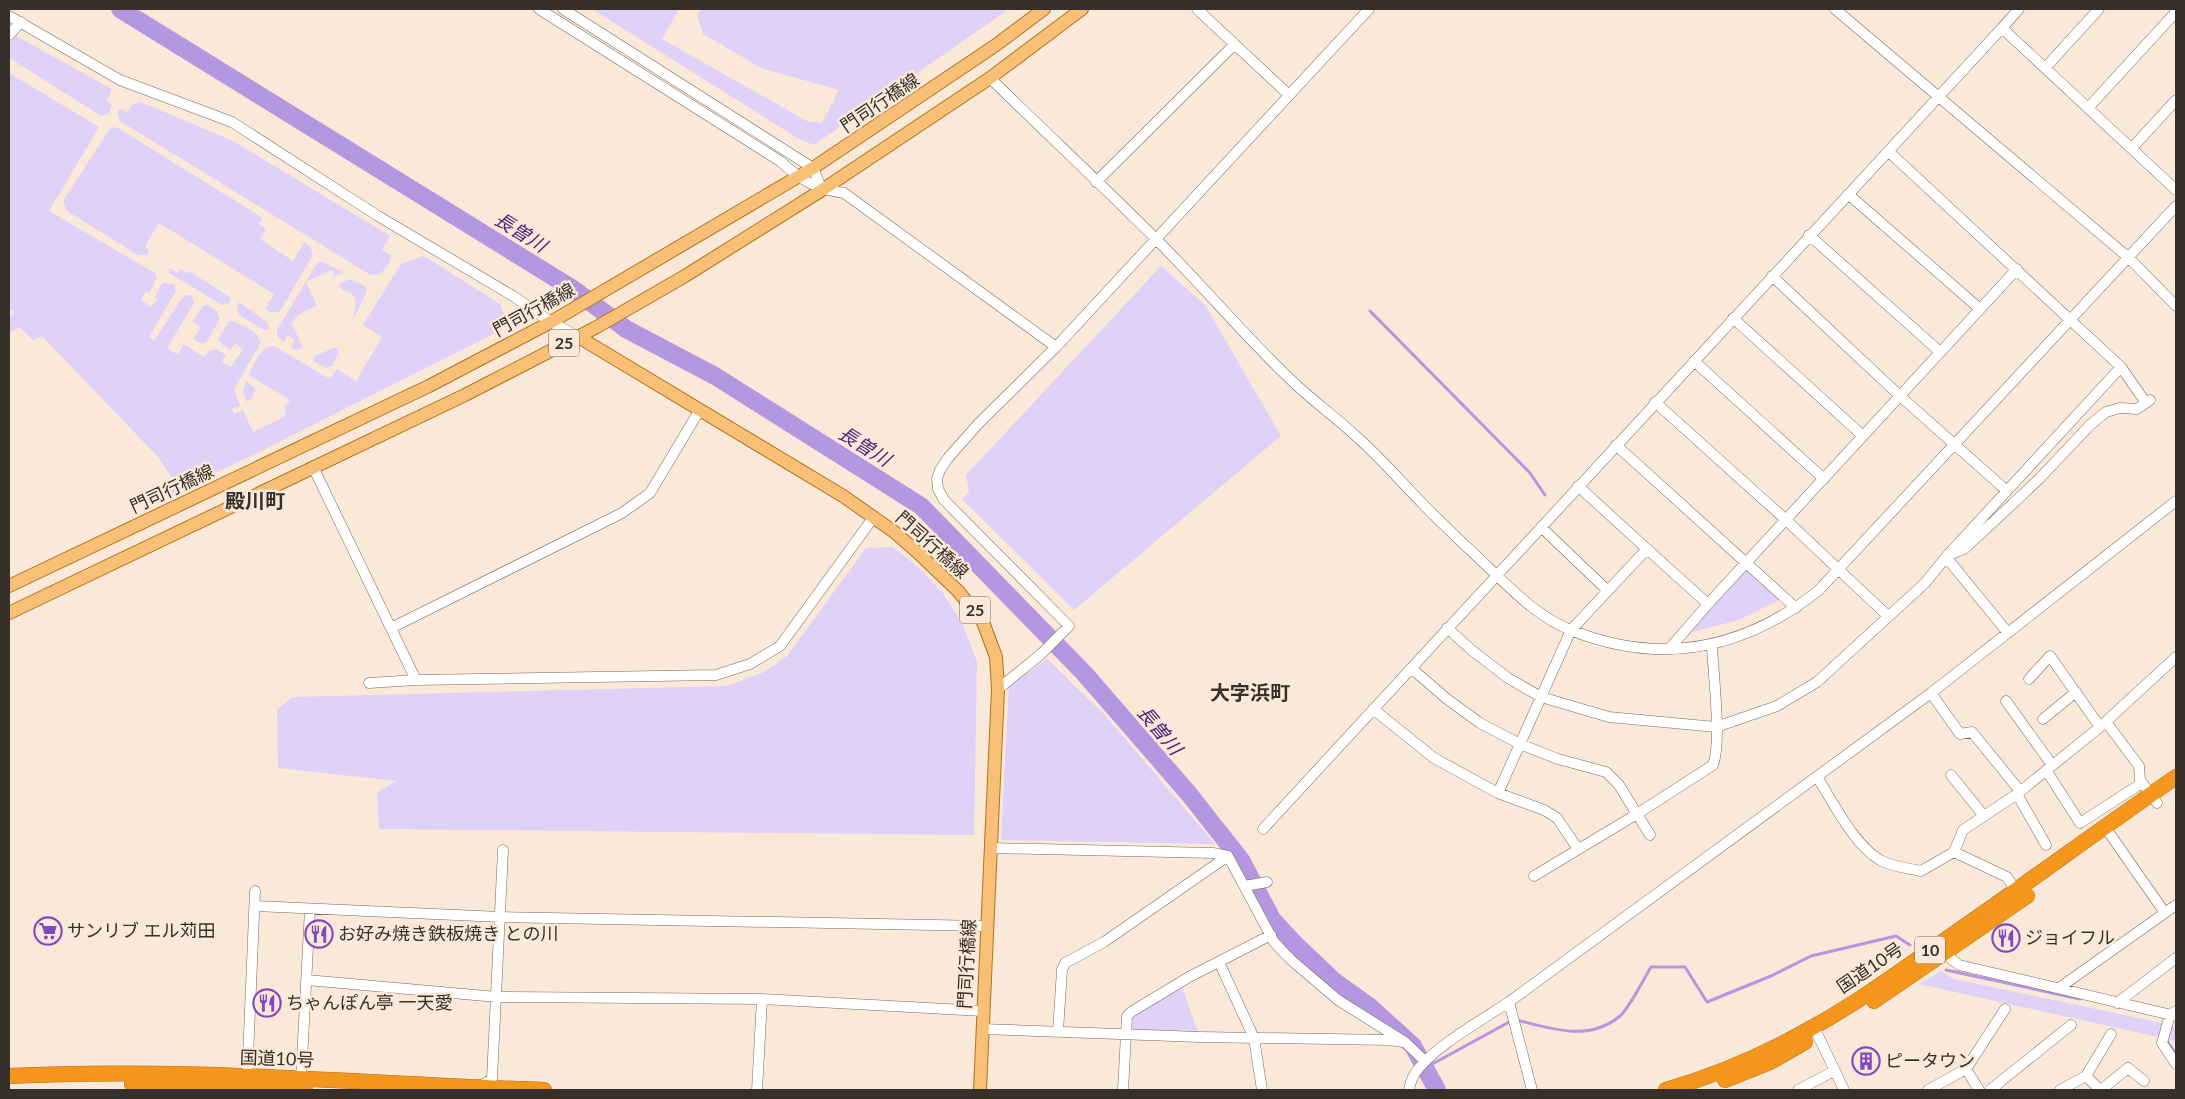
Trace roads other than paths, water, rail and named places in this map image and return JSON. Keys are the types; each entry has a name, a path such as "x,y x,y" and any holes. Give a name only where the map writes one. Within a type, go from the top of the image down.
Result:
{"highway":[{"name":"国道10号","path":"1666,1090 1702,1079 1858,1012 1945,954 2108,831 2150,794 2176,777"},
{"name":"国道10号","path":"2150,794 2176,789"},
{"name":"国道10号","path":"1700,1090 1770,1062 2016,891 2108,831"},
{"name":"国道10号","path":"9,1076 45,1074 249,1087 303,1084 544,1090"},
{"name":"国道10号","path":"9,1084 173,1083"}],"main road":[{"name":"門司行橋線","path":"9,586 428,386 551,322 799,177 996,45 1044,9"},
{"name":"25","path":"9,613 313,466 465,395 595,328 685,276 822,190 990,78 1082,9"},
{"name":"門司行橋線","path":"577,336 799,469 893,531 937,569 972,606 983,622 991,639 996,657 998,689 980,1090"}],"street":[{"path":"539,9 780,161 799,177 822,190 844,193 1056,347"},
{"path":"564,9 813,168 822,190"},
{"path":"1197,9 1289,95"},
{"path":"998,689 1040,655 1069,626 944,500 938,489 937,479 940,470 948,458 979,423 1056,347 1369,9"},
{"path":"1835,9 2128,258 2176,306"},
{"path":"1263,829 1655,402 2020,9"},
{"path":"2045,68 2099,9"},
{"path":"2088,108 2176,12"},
{"path":"9,35 15,19 120,80 232,122 378,216 577,336"},
{"path":"2002,28 2176,190"},
{"path":"1096,182 1234,44"},
{"path":"990,78 1156,239 1290,379 1359,438 1496,575 1540,613 1571,630 1608,642 1637,647 1670,648 1712,645 1753,632 1796,608 1819,590 2176,206"},
{"path":"2132,148 2176,100"},
{"path":"1888,151 2121,367 2148,402 2138,409 2120,408 2106,412 2090,425 2040,478 1964,548 1946,557"},
{"path":"1848,194 1980,309"},
{"path":"1809,236 1940,352"},
{"path":"1670,648 1708,604 2017,269"},
{"path":"1772,276 1900,396 2007,491"},
{"path":"1733,318 1863,436"},
{"path":"1694,361 1824,479"},
{"path":"1447,628 1501,673 1541,697 1609,717 1716,727 1777,706 1817,682 1925,583 1946,557 2121,367"},
{"path":"1655,402 1786,520 1888,616"},
{"path":"391,628 622,513 638,502 650,493 700,411"},
{"path":"1616,445 1796,608"},
{"path":"313,466 416,680"},
{"path":"1578,486 1708,604"},
{"path":"1409,1090 1413,1076 1425,1061 1438,1050 1509,1002 1931,693 2176,501"},
{"path":"369,683 416,680 716,675 742,667 780,646 874,518"},
{"path":"1541,527 1607,590"},
{"path":"1498,793 1571,630 1647,549"},
{"path":"1946,557 2008,633"},
{"path":"1534,876 1637,814 1713,765 1716,756 1716,727 1712,645"},
{"path":"2006,701 2049,768 2080,823 2150,794 2139,766 2076,692 2050,656 2029,679"},
{"path":"1817,777 1857,838 1871,854 1893,865 1921,871 1954,852 1963,830 2019,793 2103,724 2176,657"},
{"path":"1411,668 1447,700 1480,723 1520,744 1558,759 1606,772 1619,785 1650,836"},
{"path":"2043,719 2076,692"},
{"path":"1931,693 1960,734 1972,732 2019,793 2046,845"},
{"path":"1373,710 1434,758 1498,793 1544,810 1557,818 1578,849"},
{"path":"1951,775 1984,816"},
{"path":"2108,831 2165,913"},
{"path":"990,848 1213,852 1228,856 1248,885 1274,942 1338,1000 1405,1042 1425,1061"},
{"path":"478,1089 492,1079 503,850"},
{"path":"1954,852 2007,878 2016,891"},
{"path":"1058,1031 1062,970 1065,963 1104,942 1228,856"},
{"path":"1248,885 1267,882"},
{"path":"249,1087 255,891"},
{"path":"2059,988 2176,905"},
{"path":"255,906 501,917 986,926"},
{"path":"303,1084 310,909"},
{"path":"1123,1090 1127,1016 1189,977 1271,935"},
{"path":"1929,951 1945,954 1959,965 2117,1003 2174,1014 2162,1043 2176,1064"},
{"path":"2117,1003 2176,958"},
{"path":"1219,962 1254,1038 1262,1090"},
{"path":"307,980 497,996 762,1000 983,1011"},
{"path":"757,1090 762,1000"},
{"path":"1509,1002 1532,1090"},
{"path":"1928,1090 1966,1069 2005,1009"},
{"path":"1990,1090 2071,1025"},
{"path":"982,1029 1254,1038 1389,1040 1405,1042"},
{"path":"1816,1031 1844,1090"},
{"path":"2060,1090 2086,1076 2111,1034"},
{"path":"2086,1076 2101,1090 2128,1068 2144,1081"},
{"path":"1966,1069 1979,1090"},
{"path":"1798,1090 1834,1071"}],"waterway":[{"name":"長曽川","path":"120,9 573,289 626,329 715,376 921,506 1084,673 1189,794 1241,860 1272,919 1334,981 1369,1006 1413,1046 1437,1090"},
{"path":"1370,311 1530,473 1545,495"},
{"path":"1517,1020 1557,1030 1583,1031 1596,1029 1608,1024 1624,1012 1651,967 1685,967 1707,1002 1771,976 1811,956 1896,936 1910,945"},
{"path":"1946,970 2080,999"},
{"path":"1425,1068 1511,1021"},
{"path":"2165,1038 2176,1054"}],"place":[{"name":"サンリブ エル苅田","path":"48,931"},
{"name":"お好み焼き鉄板焼き との川","path":"319,934"},
{"name":"ジョイフル","path":"2006,938"},
{"name":"ちゃんぽん亭 一天愛","path":"267,1003"},
{"name":"ピータウン","path":"1866,1061"}],"district":[{"name":"殿川町","path":"255,501"},
{"name":"大字浜町","path":"1250,693"}]}
